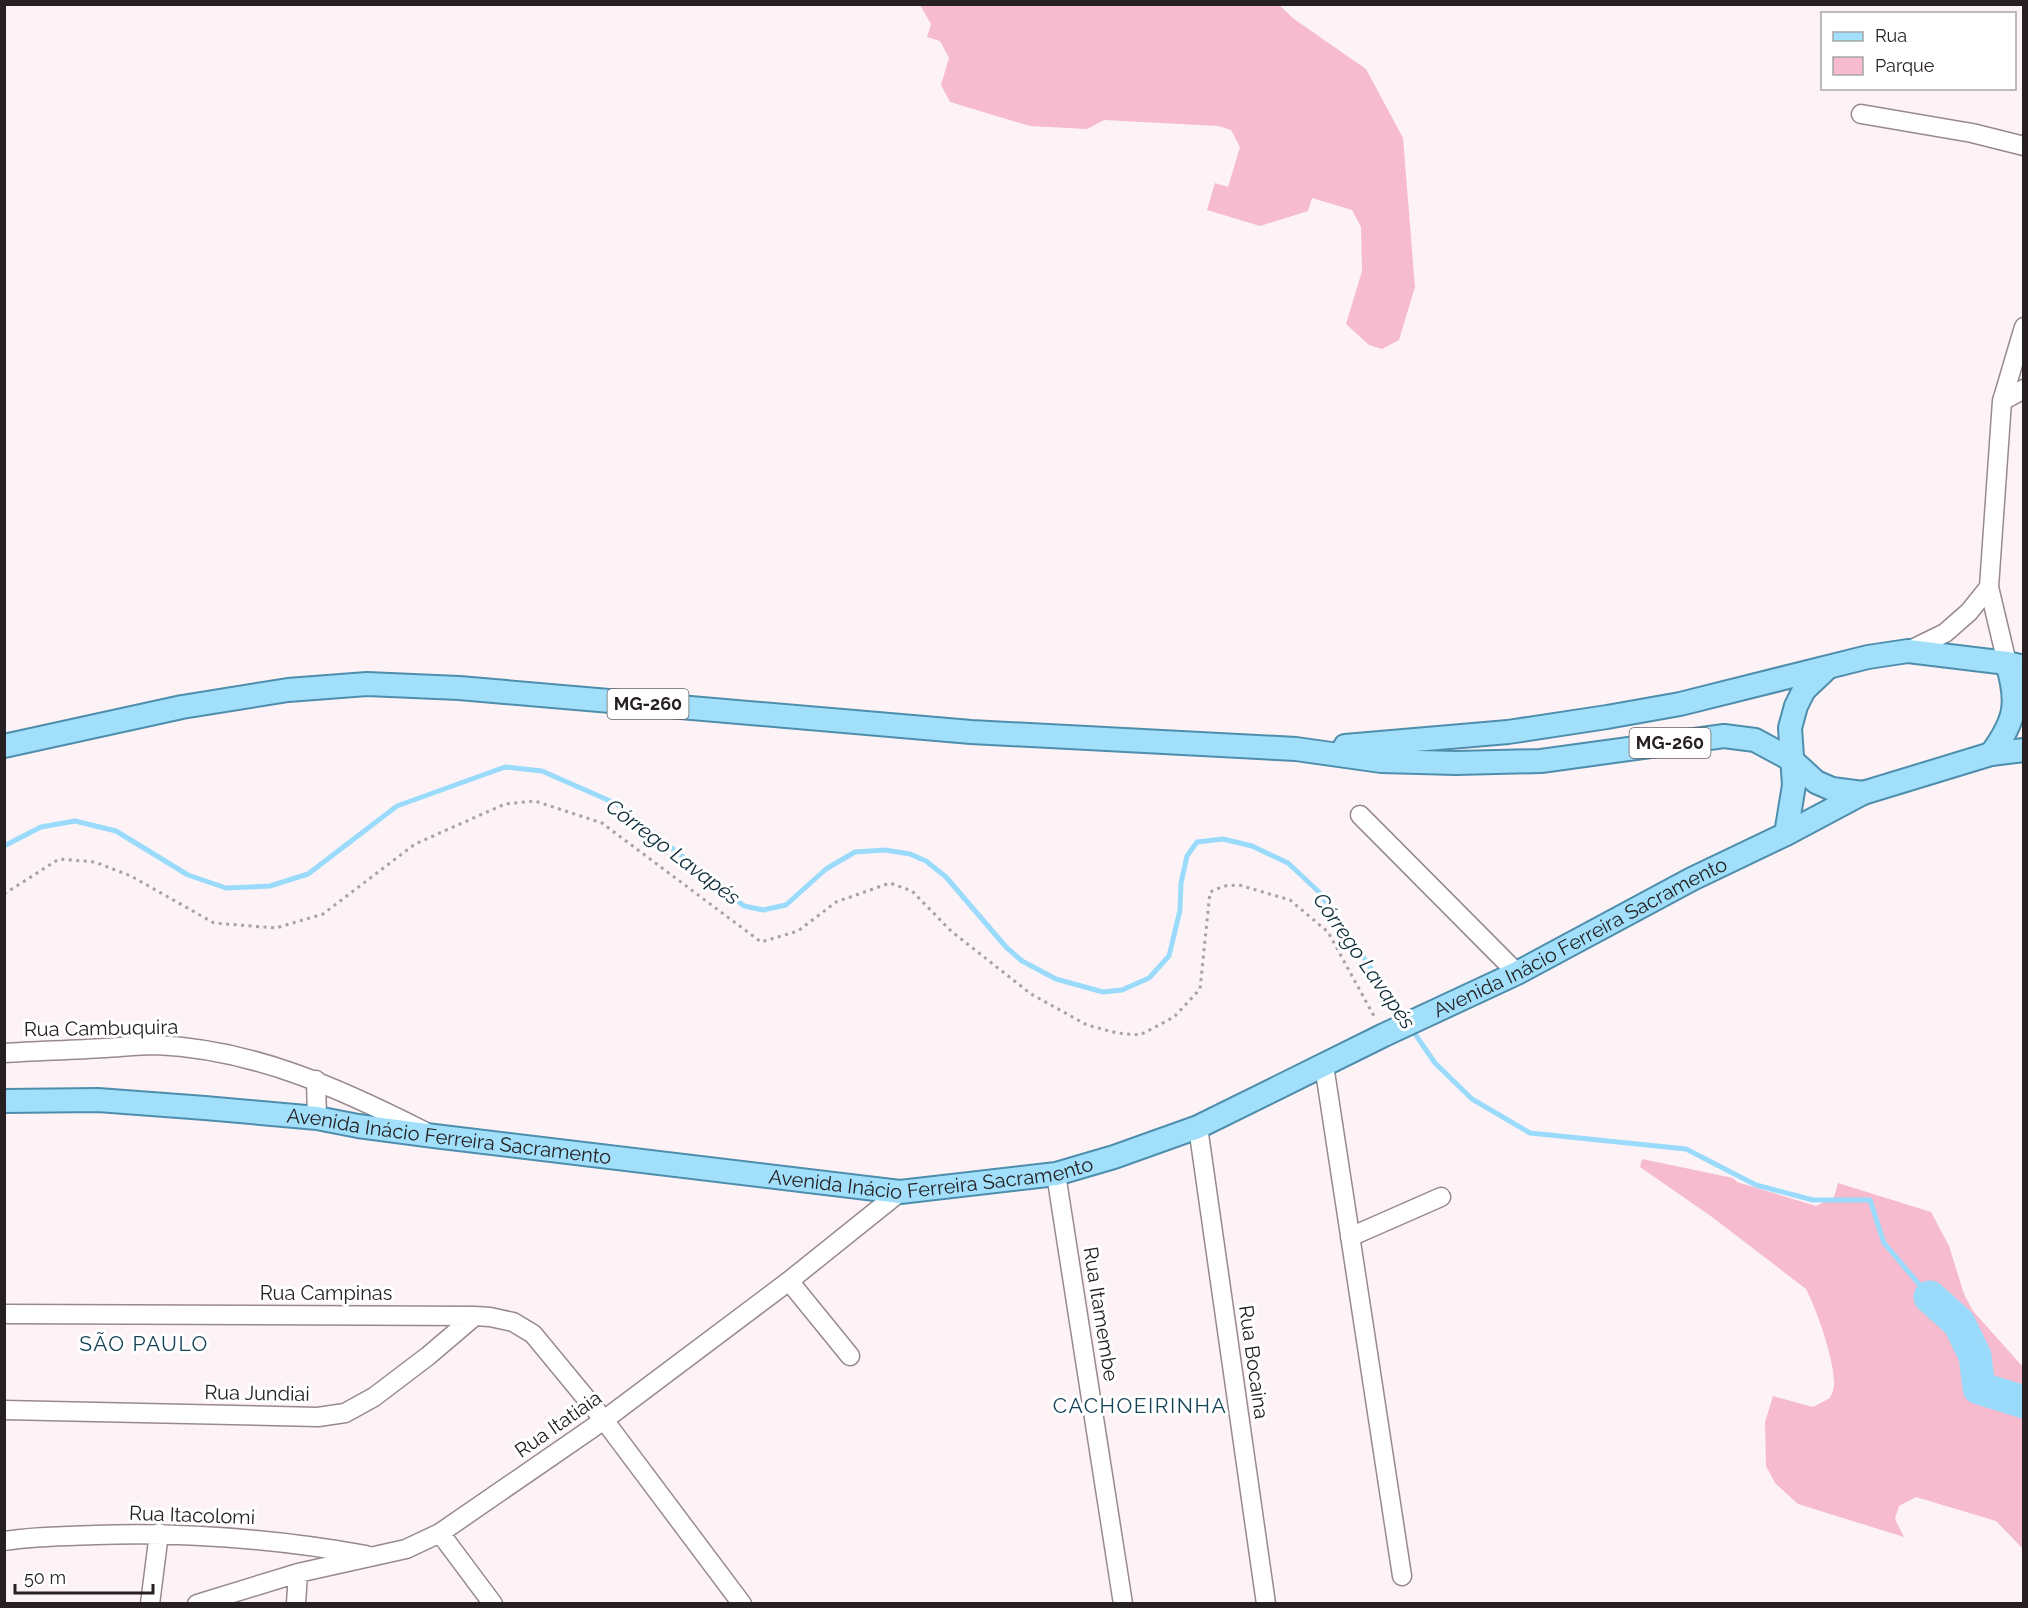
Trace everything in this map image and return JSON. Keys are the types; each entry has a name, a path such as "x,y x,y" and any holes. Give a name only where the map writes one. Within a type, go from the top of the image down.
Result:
{"main road":[{"name":"MG-260","path":"1296,749 1473,735 1607,717 1680,704 1868,657 1908,651 2015,665"},
{"path":"1991,754 2006,734 2014,711 2015,665"},
{"path":"1786,834 1794,785 1790,728 1796,706 1804,690 1827,669"},
{"name":"MG-260","path":"4,746 182,706 288,690 367,684 459,688 971,732 1296,749 1381,761 1456,763 1540,761 1724,736 1755,740 1792,760 1816,782 1832,789 1863,793 1991,754 2024,750"},
{"name":"Avenida Inácio Ferreira Sacramento","path":"4,1101 98,1100 317,1118 434,1136 900,1192 1056,1174 1114,1157 1198,1127 1384,1035 1517,973 1692,879 1786,834 1863,793"}],"street":[{"path":"1861,114 1972,133 2024,146"},
{"path":"2015,665 1989,587 2002,401 2024,327"},
{"path":"2002,401 2024,389"},
{"path":"1908,651 1945,633 1969,612 1989,587"},
{"path":"1360,815 1517,973"},
{"name":"Rua Cambuquira","path":"4,1053 155,1045 217,1052 272,1064 316,1080 357,1097 434,1136"},
{"path":"1324,1065 1402,1576"},
{"path":"316,1080 317,1118"},
{"name":"Rua Bocaina","path":"1198,1127 1266,1604"},
{"name":"Rua Itamembe","path":"1056,1174 1123,1604"},
{"name":"Rua Itatiaia","path":"197,1604 298,1573 406,1549 440,1533 604,1420 789,1281 900,1192"},
{"path":"1350,1237 1441,1197"},
{"path":"789,1281 850,1356"},
{"name":"Rua Campinas","path":"4,1314 475,1316 513,1322 533,1334 604,1420 742,1604"},
{"name":"Rua Jundiai","path":"4,1410 318,1417 345,1413 374,1397 475,1316"},
{"path":"150,1604 159,1533"},
{"name":"Rua Itacolomi","path":"4,1541 30,1537 159,1533 300,1543 376,1556"},
{"path":"440,1533 493,1604"},
{"path":"296,1604 298,1573"}],"path":[{"path":"4,894 59,859 95,862 131,876 214,923 276,928 323,914 416,844 505,804 535,801 602,823 761,942 798,931 836,902 869,889 890,883 912,891 951,931 1031,994 1087,1025 1128,1034 1140,1035 1174,1017 1200,989 1210,892 1224,886 1239,885 1290,900 1328,932 1384,1035"}],"green space":[{"path":"920,5 1279,5 1294,19 1366,69 1403,138 1415,287 1399,340 1382,349 1369,345 1346,324 1362,271 1361,227 1352,210 1312,198 1308,211 1260,226 1207,210 1215,183 1228,187 1240,147 1231,130 1218,126 1104,120 1087,129 1030,126 950,102 941,85 949,58 940,41 927,37 931,24"},
{"path":"1642,1159 1733,1178 1737,1182 1816,1206 1834,1197 1838,1183 1931,1212 1949,1246 1964,1294 1973,1311 2023,1367 2023,1549 1996,1521 1916,1497 1899,1506 1895,1519 1904,1537 1798,1504 1775,1483 1766,1466 1765,1422 1773,1396 1813,1407 1830,1398 1834,1388 1832,1363 1815,1310 1806,1289 1712,1217 1640,1167"}],"waterway":[{"name":"Córrego Lavapés","path":"4,846 41,827 75,821 116,831 188,875 226,888 270,886 308,874 397,806 505,767 542,771 617,804 744,906 763,910 786,905 826,869 855,852 885,850 910,854 926,861 946,877 1006,947 1022,961 1056,979 1103,992 1122,990 1149,978 1169,956 1180,910 1181,883 1187,856 1197,842 1223,839 1252,846 1288,863 1319,892 1406,1020"},
{"name":"Córrego Lavapés","path":"1411,1028 1435,1063 1472,1099 1530,1133 1686,1149 1756,1185 1813,1200 1870,1200 1884,1243 1930,1297"},
{"path":"1930,1297 1959,1323 1975,1356 1979,1388 2024,1402"}],"district":[{"name":"SÃO PAULO","path":"144,1344"},
{"name":"CACHOEIRINHA","path":"1140,1406"}]}
